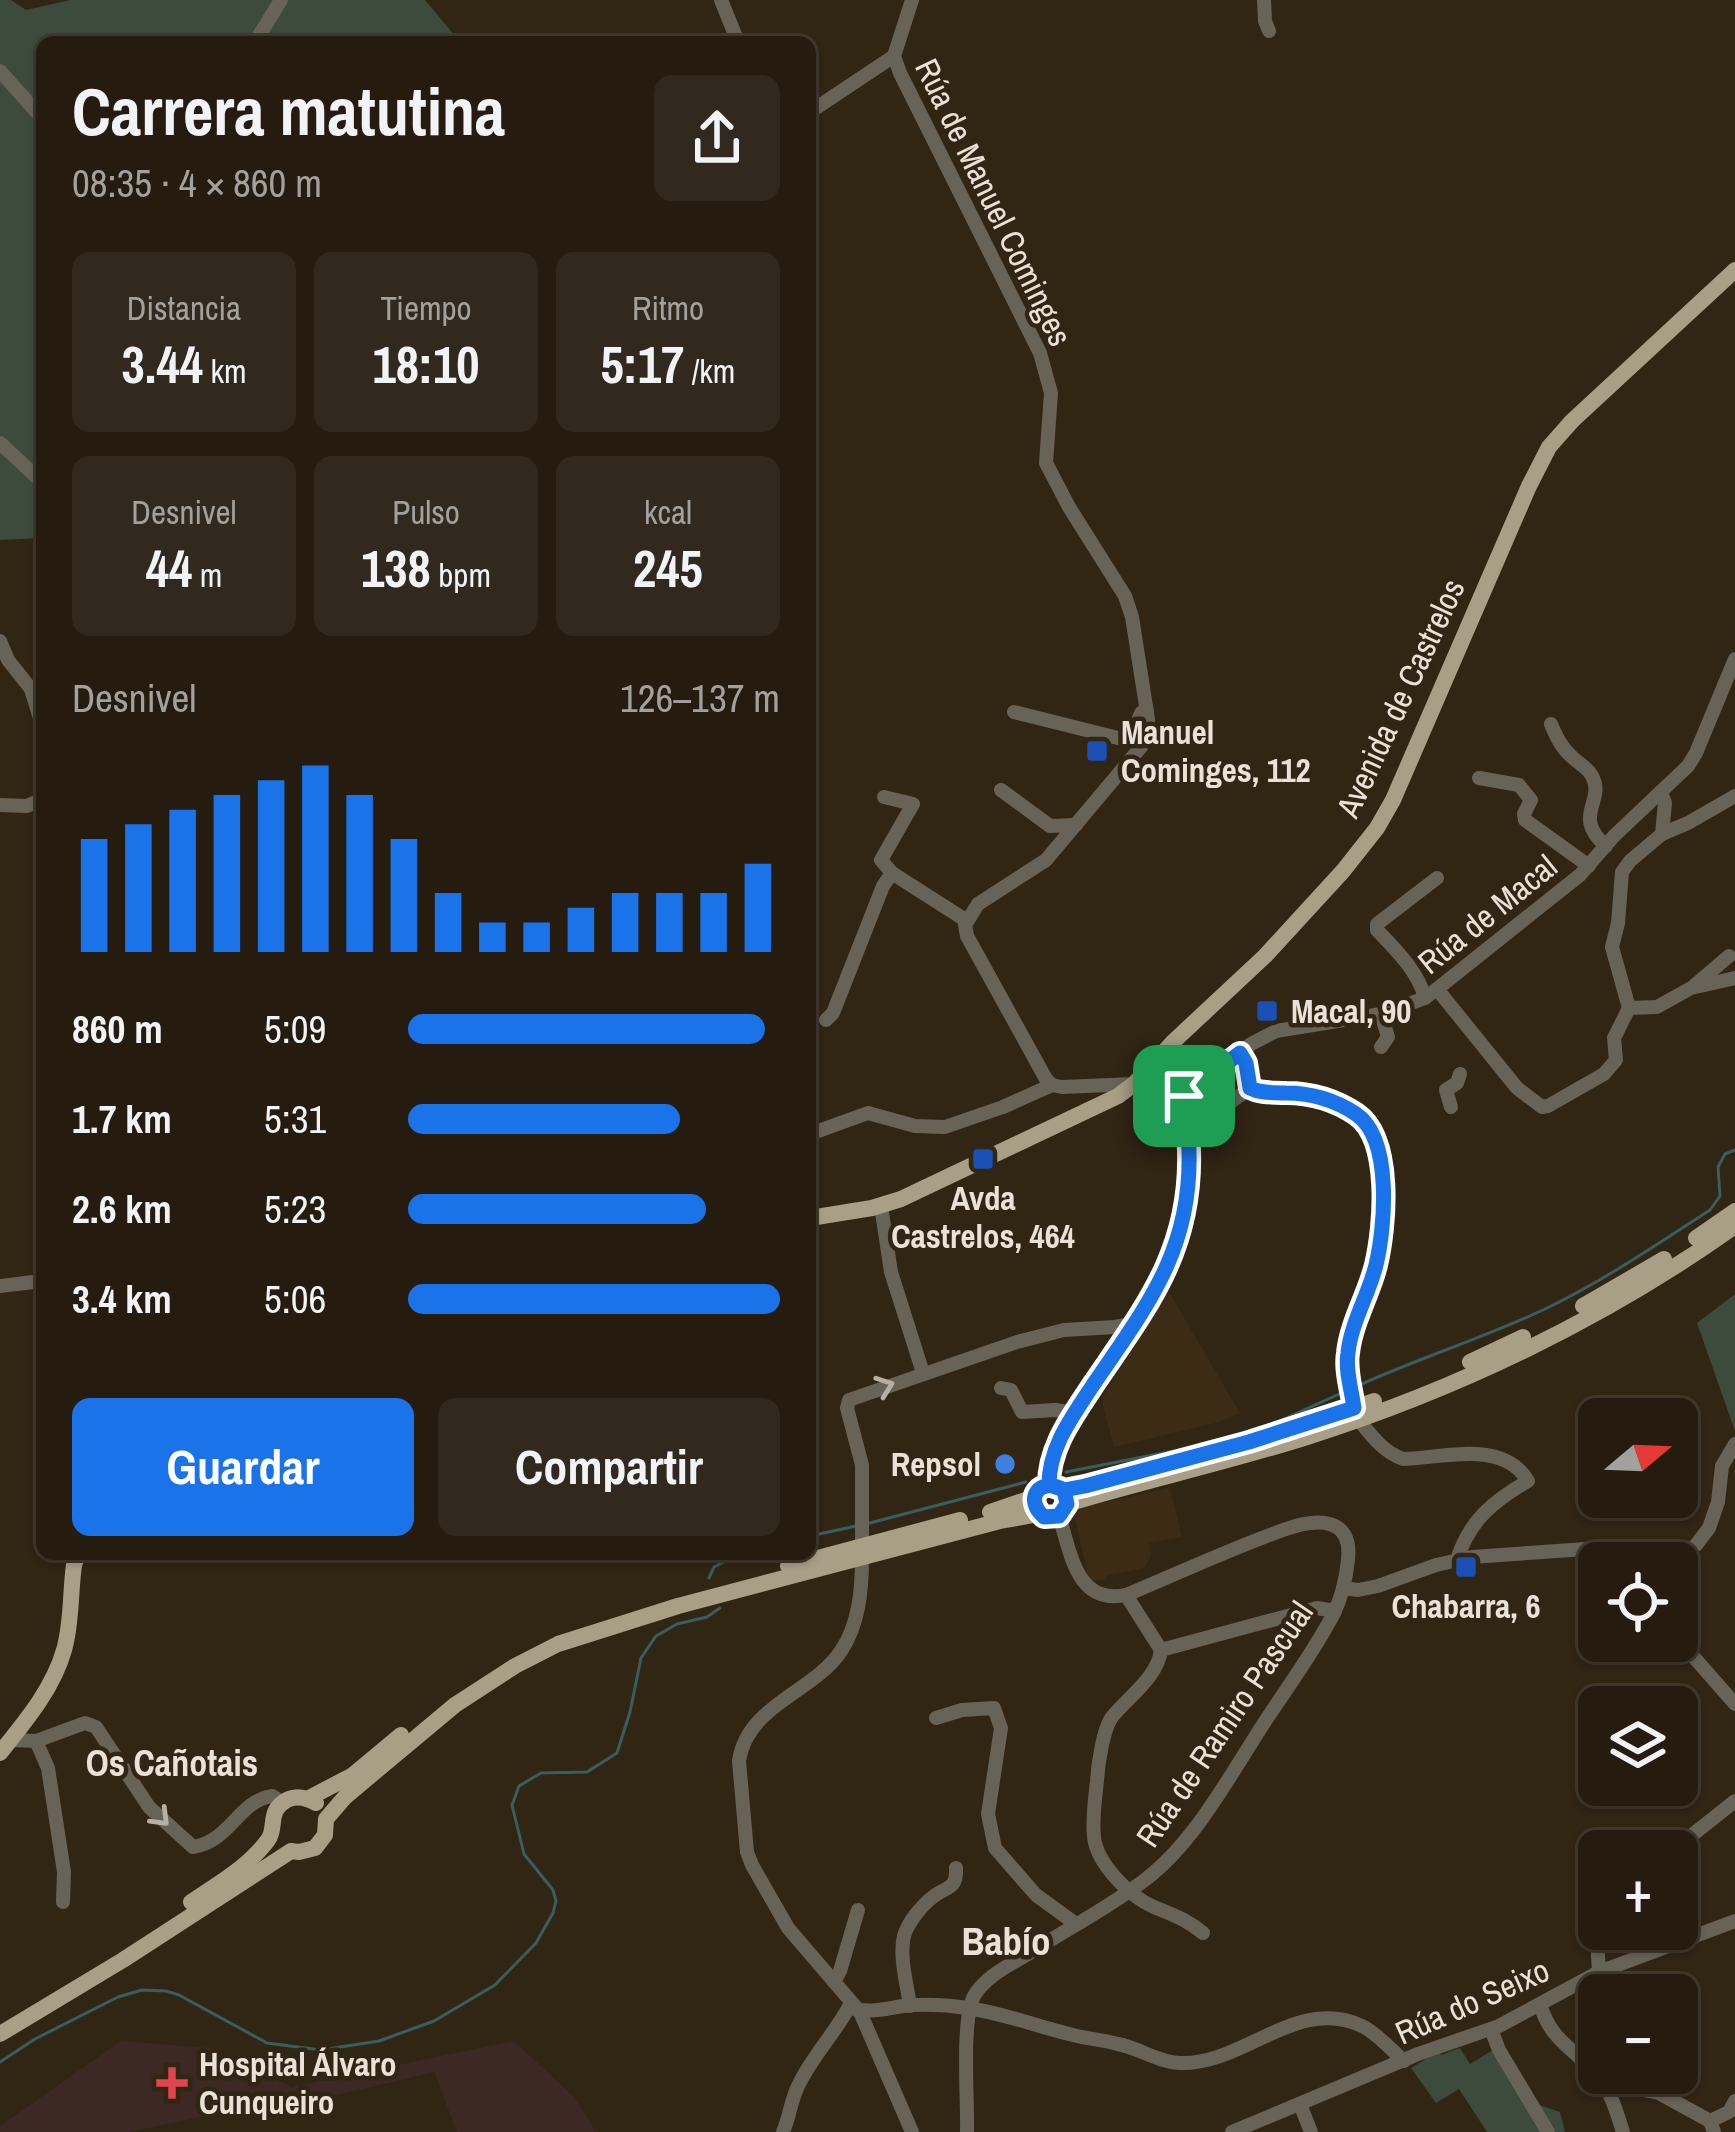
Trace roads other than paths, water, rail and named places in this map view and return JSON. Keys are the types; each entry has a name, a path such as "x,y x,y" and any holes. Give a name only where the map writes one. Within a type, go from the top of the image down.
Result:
{"main road":[{"name":"Avenida de Castrelos","path":"816,1217 881,1205 918,1192 1107,1102 1134,1084 1265,956 1342,871 1393,800 1549,447 1735,270"},
{"path":"816,1553 862,1539 1000,1521 1052,1501 1235,1458 1354,1401 1457,1368 1540,1329 1652,1266 1735,1211"},
{"path":"1354,1401 1499,1362 1640,1287 1735,1226"},
{"path":"816,1556 862,1539"},
{"path":"5,1747 44,1694 64,1649 77,1560"},
{"path":"309,1798 323,1810 325,1835 307,1851 291,1851 273,1833 273,1816 283,1802 309,1798 353,1774 479,1674 554,1634 792,1560"},
{"path":"326,1819 345,1797 455,1705 514,1666 558,1644 804,1560"},
{"path":"0,2021 148,1931 251,1861 273,1833"},
{"path":"0,2038 138,1960 161,1936 291,1851"}],"street":[{"path":"259,36 281,0"},
{"path":"721,0 735,36"},
{"name":"Rúa de Manuel Cominges","path":"912,0 894,56 1040,353 1051,394 1046,463 1126,596 1147,711 1148,733 1142,747 1076,825 1046,860 979,904 967,921"},
{"path":"1264,0 1269,31"},
{"path":"816,108 894,56"},
{"path":"0,71 36,111"},
{"path":"1040,394 1042,377 1047,375"},
{"path":"0,443 36,476"},
{"path":"0,641 31,689 36,705"},
{"name":"Rúa de Macal","path":"1184,1096 1263,1037 1284,1028 1381,1014 1431,993 1589,866 1688,766 1735,659"},
{"path":"1013,712 1130,741 1141,713 1147,711"},
{"path":"1551,724 1561,745 1592,776 1595,794 1588,817 1606,846"},
{"path":"1479,778 1519,785 1531,800 1525,820 1589,866"},
{"path":"1001,790 1050,826 1076,825"},
{"path":"1661,792 1666,803 1662,834"},
{"path":"884,796 913,804 881,860 892,873 967,921 975,953 1052,1085"},
{"path":"1437,878 1377,925 1377,930 1423,988 1517,1088 1542,1107 1604,1074 1616,1060 1614,1038 1629,1007 1612,947 1620,880 1630,860 1662,834 1734,799"},
{"path":"0,805 36,802"},
{"path":"826,1020 892,873"},
{"path":"1629,1007 1658,1007 1691,988 1729,956"},
{"path":"1691,988 1735,978"},
{"path":"1381,1014 1388,1037 1381,1047"},
{"path":"1240,1053 1250,1088"},
{"path":"1161,1058 1184,1096 1190,1181 1185,1217 1167,1267 1136,1323 1055,1448 1052,1501 1085,1584 1099,1596 1126,1595 1160,1650 1160,1659 1133,1698 1110,1720 1098,1769 1094,1837 1102,1858 1130,1891 1203,1933"},
{"path":"1450,1107 1446,1090 1457,1083 1460,1074"},
{"path":"816,1132 868,1113 915,1126 945,1127 1052,1085 1134,1084"},
{"path":"1188,1124 1203,1122 1250,1088"},
{"path":"1250,1088 1328,1099 1363,1119 1373,1133 1382,1174 1383,1221 1376,1266 1347,1355 1354,1401 1382,1447 1403,1460 1478,1453 1526,1474 1528,1481 1506,1494 1468,1531 1457,1560"},
{"path":"881,1205 891,1272 923,1373"},
{"path":"0,1286 36,1282"},
{"path":"912,2132 860,2012 788,1928 752,1865 747,1852 741,1746 770,1708 809,1682 840,1652 854,1623 861,1595 861,1457 847,1404 854,1397 1017,1342 1064,1330 1136,1323"},
{"path":"1001,1388 1011,1390 1022,1412 1074,1414"},
{"path":"1696,1542 1709,1528 1722,1466 1735,1444"},
{"name":"Rúa de Ramiro Pascual","path":"970,2008 978,1990 992,1977 1130,1891 1163,1865 1193,1830 1335,1611 1343,1588 1348,1542 1341,1529 1319,1522 1296,1526 1126,1595"},
{"path":"1343,1588 1378,1586 1457,1560 1578,1550"},
{"path":"1160,1650 1317,1607 1335,1611"},
{"path":"1698,1662 1735,1703"},
{"path":"936,1718 994,1708 1001,1728 988,1814 995,1848 1036,1895 1076,1924"},
{"path":"5,1747 85,1724 96,1727 149,1807 194,1846 228,1830 255,1801 272,1796 283,1802"},
{"path":"36,1741 48,1768 64,1872 63,1902"},
{"path":"1698,1830 1735,1801"},
{"path":"910,2006 904,1935 933,1897 952,1888 956,1868"},
{"path":"834,1982 858,1910"},
{"name":"Rúa do Seixo","path":"1232,2132 1491,2029 1599,1972 1735,1921"},
{"path":"1598,1950 1599,1972"},
{"path":"1540,2004 1552,2033 1578,2056"},
{"path":"783,2132 801,2079 849,2007 860,2012 910,2006 970,2008 1182,2064 1223,2057 1315,2018 1340,2019 1364,2026 1404,2061"},
{"path":"967,2132 970,2008"},
{"path":"1491,2029 1548,2132"},
{"path":"1609,2094 1623,2132"},
{"path":"1661,2094 1712,2127 1735,2102"},
{"path":"1300,2104 1306,2130"}],"waterway":[{"path":"1355,1387 1543,1310 1628,1263 1710,1210 1720,1196 1718,1167 1725,1154 1735,1150"},
{"path":"1066,1472 1264,1428 1346,1391"},
{"path":"866,1524 1026,1482"},
{"path":"816,1535 856,1526"},
{"path":"709,1578 714,1567 727,1560"},
{"path":"0,2062 35,2039 118,1997 142,1990 179,1995 267,2043 321,2050 379,2041 434,2021 495,1985 536,1943 556,1901 553,1890 524,1854 512,1805 519,1786 541,1773 587,1772 617,1753 641,1658 656,1636 720,1608"}],"place":[{"name":"Manuel Cominges, 112","path":"1097,751"},
{"name":"Macal, 90","path":"1267,1011"},
{"name":"Avda Castrelos, 464","path":"983,1159"},
{"name":"Repsol","path":"1005,1464"},
{"name":"Chabarra, 6","path":"1466,1567"},
{"name":"Hospital Álvaro Cunqueiro","path":"172,2083"}],"district":[{"name":"Os Cañotais","path":"172,1763"},
{"name":"Babío","path":"1006,1941"}]}
